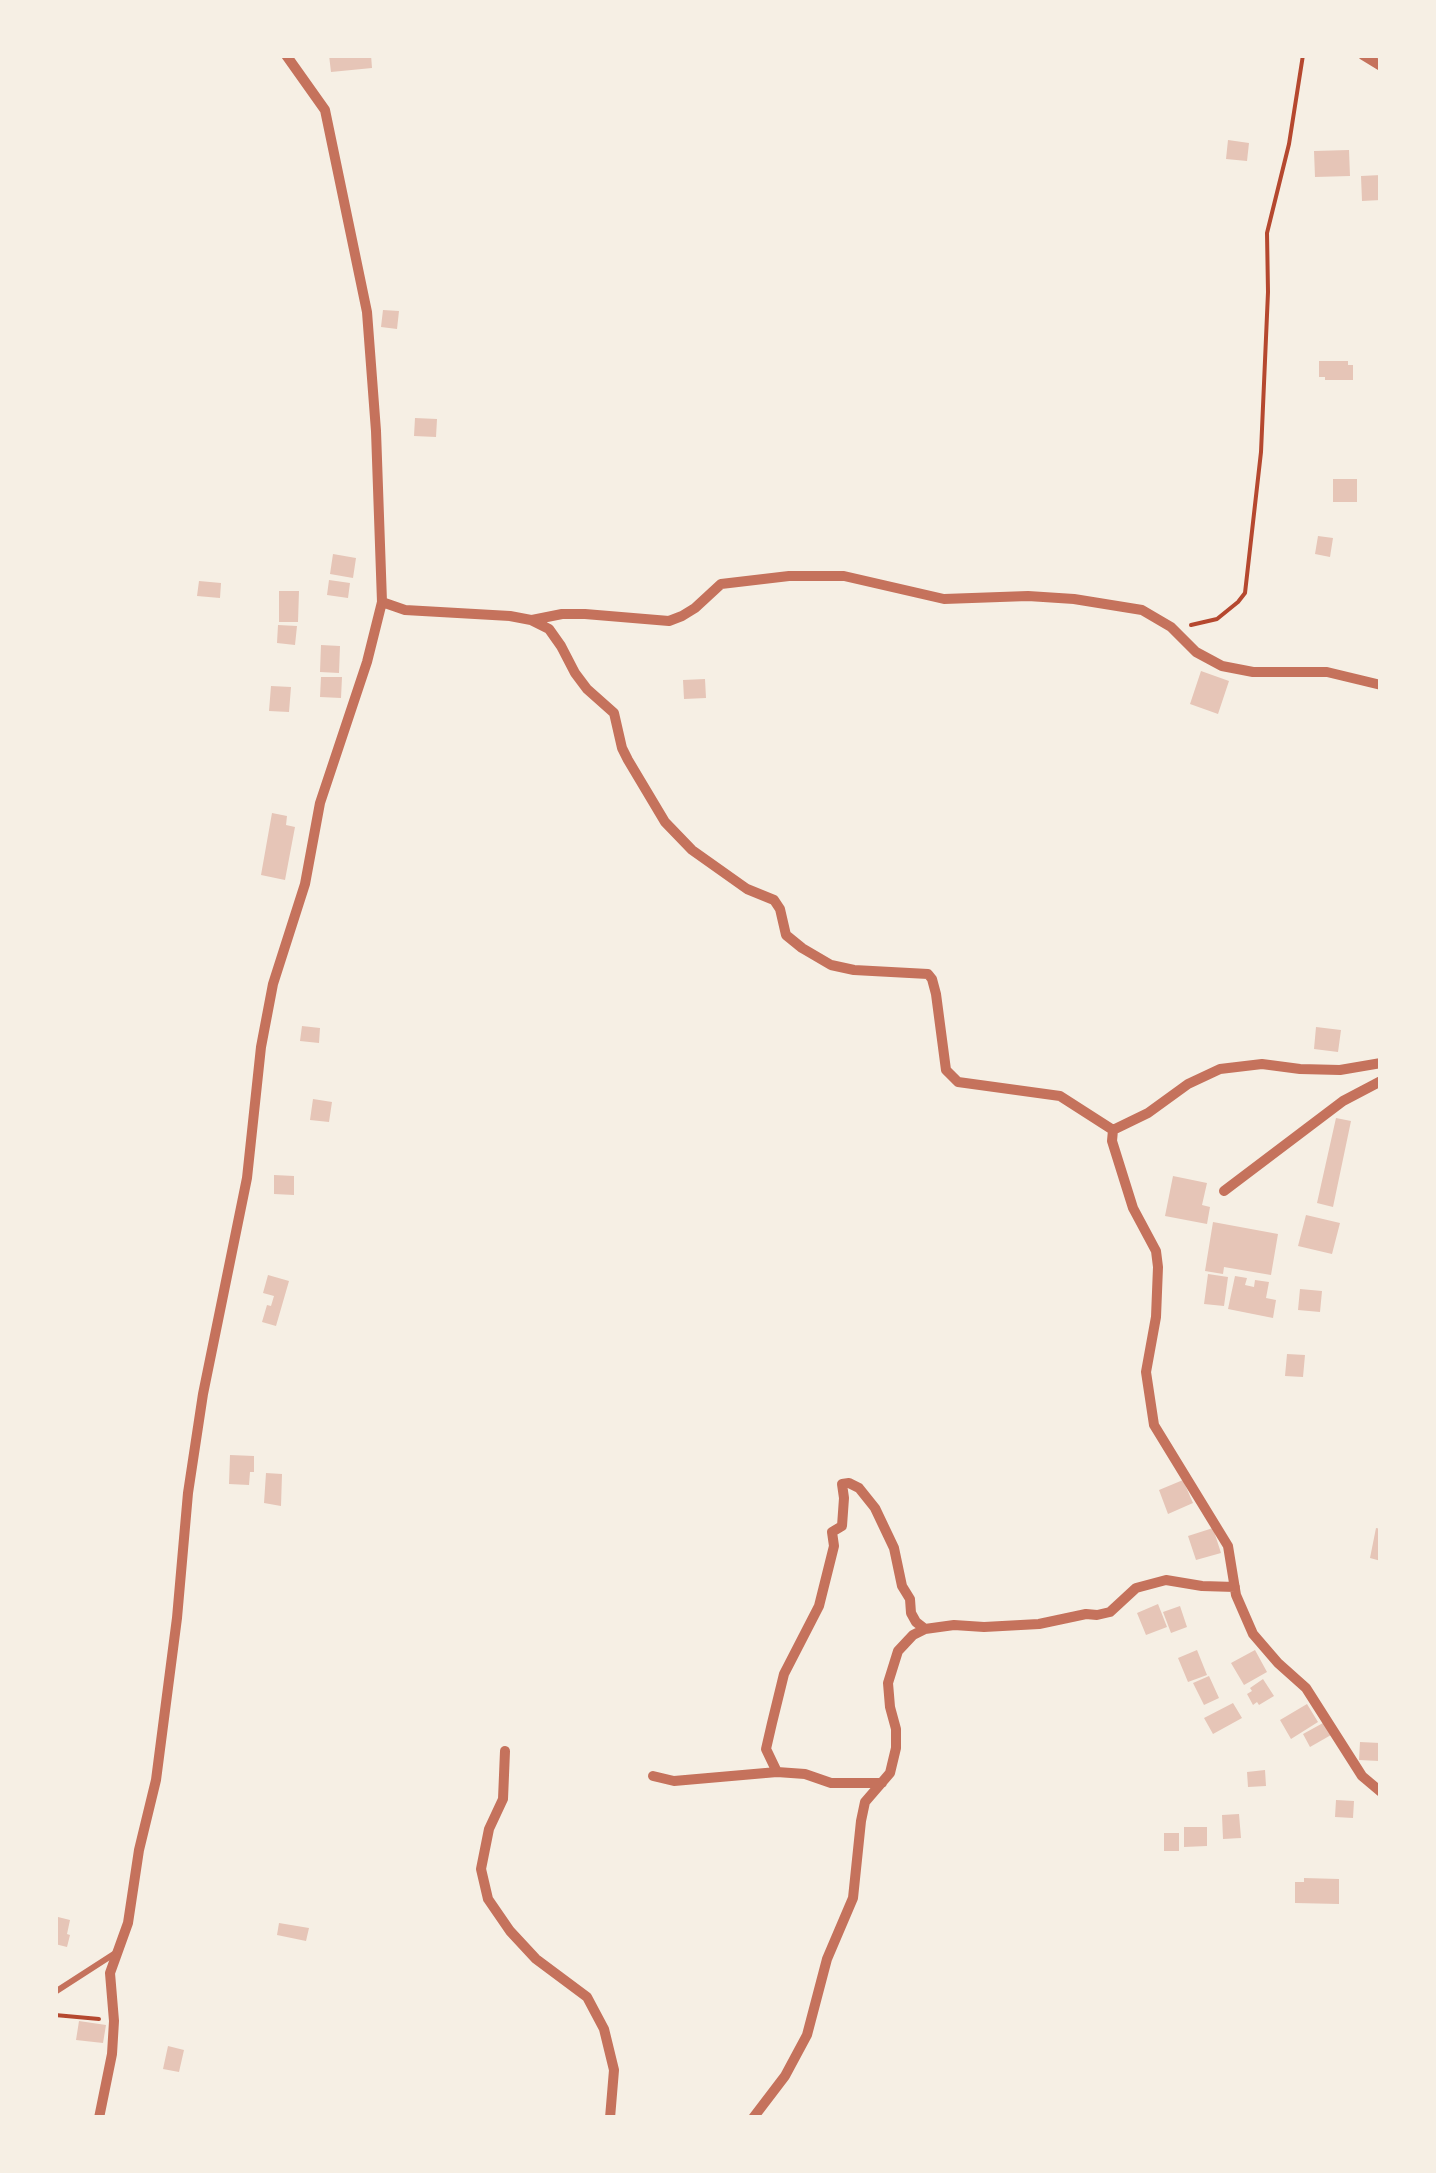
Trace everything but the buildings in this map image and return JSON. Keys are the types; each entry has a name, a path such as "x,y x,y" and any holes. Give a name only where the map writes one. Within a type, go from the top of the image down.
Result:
{"street":[{"path":"99,2118 112,2054 110,1973 128,1923 139,1850 156,1780 188,1493 203,1394 247,1178 261,1047 273,984 304,884 320,803 367,662 382,602 367,312 325,110 286,55"},
{"path":"1363,55 1381,66"},
{"path":"531,620 562,614 669,620 695,608 721,584 823,574 944,599 1028,596 1114,604 1142,610 1172,627 1196,652 1222,666 1253,672 1327,672 1381,684"},
{"path":"382,602 404,610 510,616 531,620 548,630 574,673 614,713 622,748 665,822 678,838 746,889 774,900 786,935 831,965 928,974 936,994 946,1070 958,1082 1060,1096 1113,1130"},
{"path":"1113,1130 1220,1069 1262,1064 1340,1070 1381,1063"},
{"path":"1224,1191 1343,1101 1381,1081"},
{"path":"1113,1130 1112,1141 1133,1208 1156,1251 1156,1317 1146,1372 1154,1425 1228,1546 1236,1595 1253,1634 1306,1688 1362,1776 1381,1792"},
{"path":"777,1772 766,1749 784,1674 819,1606 834,1546 832,1532 842,1526 842,1484 859,1488 875,1508 894,1548 911,1613 926,1629"},
{"path":"754,2118 786,2076 808,2035 827,1959 853,1898 865,1802 890,1773 896,1729 888,1683 898,1651 913,1634 954,1625 1039,1624 1086,1614 1097,1616 1110,1612 1136,1588 1166,1580 1235,1587"},
{"path":"505,1750 503,1799 489,1829 481,1869 488,1900 536,1960 587,1997 604,2029 614,2070 610,2118"},
{"path":"653,1776 674,1781 777,1772 805,1774 831,1783 883,1783"}],"lane":[{"path":"55,1992 118,1951"}],"path":[{"path":"1172,627 1217,619 1246,593 1261,452 1267,233 1290,144 1303,55"},
{"path":"55,2015 114,2021"}]}
